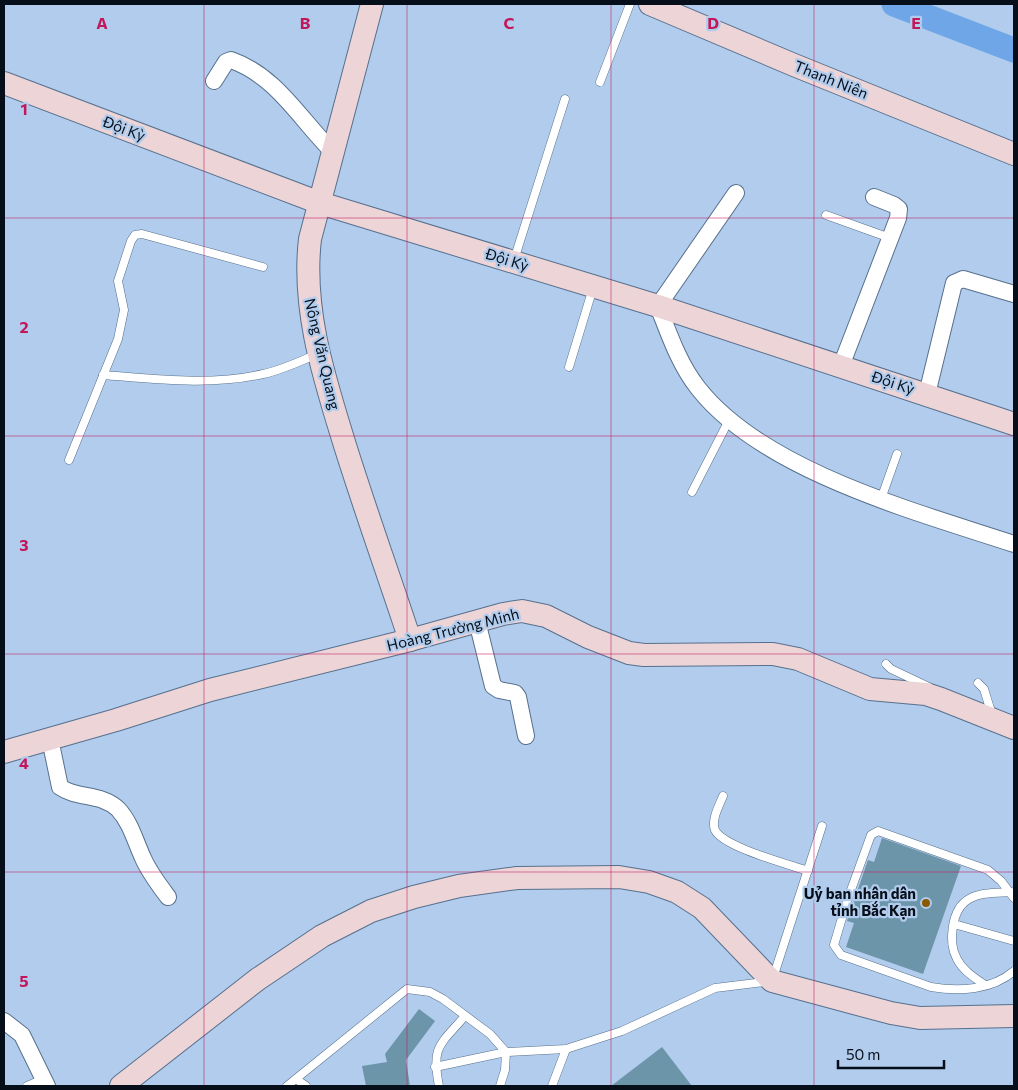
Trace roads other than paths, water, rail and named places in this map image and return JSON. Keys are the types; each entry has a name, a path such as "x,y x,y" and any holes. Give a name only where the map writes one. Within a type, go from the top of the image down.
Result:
{"street":[{"name":"Nông Văn Quang","path":"372,4 310,239 307,267 308,302 318,353 364,507 410,640"},
{"name":"Thanh Niên","path":"650,4 794,65 1014,154"},
{"path":"214,81 226,62 231,60 259,75 287,98 319,139 334,153"},
{"name":"Đội Kỳ","path":"4,83 320,203 658,306 1014,424"},
{"path":"736,193 658,306 676,350 698,387 729,420 785,456 881,499 943,522 1014,544"},
{"path":"841,366 898,218 899,209 874,197"},
{"path":"927,394 954,284 963,279 1014,294"},
{"name":"Hoàng Trường Minh","path":"4,752 210,690 410,640 477,621 522,612 535,613 629,653 644,655 773,654 798,659 870,689 926,694 1004,725"},
{"path":"477,621 493,686 494,688 515,693 518,697 526,736"},
{"path":"50,739 60,787 73,793 94,796 118,809 130,826 142,858 168,897"},
{"path":"121,1086 258,979 322,936 371,911 459,886 517,878 620,877 649,882 677,892 702,908 772,981 891,1013 920,1018 1014,1016"},
{"path":"4,1021 22,1035 45,1083"}],"lane":[{"path":"600,82 630,4"},
{"path":"513,262 564,99"},
{"path":"826,215 890,238"},
{"path":"69,460 118,339 124,310 118,281 131,241 135,236 142,234 263,267"},
{"path":"568,368 594,287"},
{"path":"103,376 200,381 242,378 285,368 318,353"},
{"path":"692,492 729,420"},
{"path":"881,499 897,454"},
{"path":"886,664 891,669 933,689 940,699"},
{"path":"978,683 984,689 1004,725"},
{"path":"723,796 714,820 714,828 724,840 808,871"},
{"path":"435,1067 506,1052 566,1049 622,1031 714,988 772,981 822,826"},
{"path":"1013,895 988,870 878,831 871,835 834,940 834,946 842,954 931,987 962,991 985,986 1014,971"},
{"path":"985,986 969,974 957,961 953,951 954,924 957,912 967,900 979,895 1013,895"},
{"path":"954,924 1014,941"},
{"path":"287,1086 407,989 430,992 490,1034 506,1052 505,1070 500,1086"},
{"path":"439,1086 435,1058 440,1045 465,1016"},
{"path":"552,1086 566,1049"},
{"path":"296,1079 306,1086"},
{"path":"27,1086 45,1083"}],"waterway":[{"path":"894,4 1014,50"}],"place":[{"name":"Uỷ ban nhân dân tỉnh Bắc Kạn","path":"926,903"}]}
